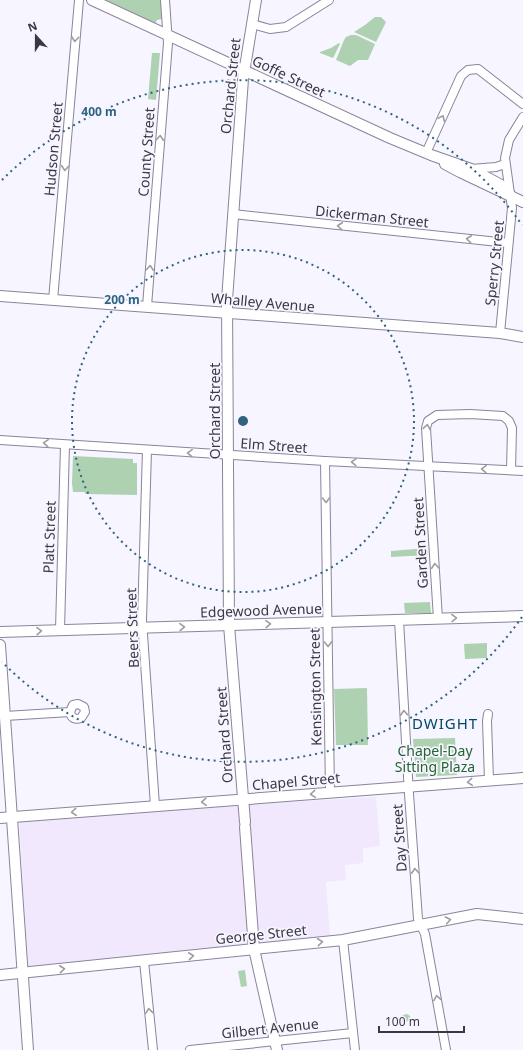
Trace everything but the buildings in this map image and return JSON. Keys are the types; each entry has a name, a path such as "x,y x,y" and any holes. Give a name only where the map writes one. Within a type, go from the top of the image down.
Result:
{"main road":[{"name":"Goffe Street","path":"92,0 429,154 471,169 503,186 511,196"},
{"name":"Orchard Street","path":"256,0 244,70 227,300 229,625 254,949 276,1045"},
{"name":"Goffe Street","path":"429,154 460,172 523,202"},
{"name":"Whalley Avenue","path":"0,296 500,333 523,337"},
{"name":"Edgewood Avenue","path":"0,632 523,616"},
{"path":"0,645 28,1050"},
{"name":"Chapel Street","path":"0,818 523,778"},
{"name":"George Street","path":"0,975 343,940 477,914 523,919"}],"street":[{"name":"Hudson Street","path":"54,300 79,0"},
{"name":"County Street","path":"147,306 167,35 165,0"},
{"path":"252,24 270,29 286,27 329,0"},
{"path":"429,154 461,76 468,70 478,69 523,104"},
{"name":"Sperry Street","path":"500,333 512,208 505,164 506,152 509,140 523,117"},
{"path":"471,169 496,167 505,164"},
{"name":"Dickerman Street","path":"233,214 508,243"},
{"name":"Garden Street","path":"438,619 426,428 428,421 437,415 503,416 509,421 512,428 511,470"},
{"name":"Elm Street","path":"0,440 325,461 523,471"},
{"name":"Platt Street","path":"60,630 65,444"},
{"name":"Beers Street","path":"147,450 143,628 155,806"},
{"name":"Kensington Street","path":"325,461 330,792"},
{"name":"Day Street","path":"399,620 418,918 425,934 446,1050"},
{"path":"5,716 70,712"},
{"path":"488,714 489,780"},
{"path":"343,940 355,1050"},
{"path":"144,961 154,1050"},
{"name":"Gilbert Avenue","path":"190,1050 276,1045 353,1033"}],"shaded area":[{"path":"376,797 380,846 363,848 363,863 345,865 346,880 326,882 330,936 28,967 19,821 251,804"}],"green space":[{"path":"102,0 161,0 162,19 157,20 155,24"},
{"path":"375,17 381,17 386,22 376,42 354,32 365,25"},
{"path":"356,35 375,44 368,60 358,60 350,66 336,60 344,40 346,37"},
{"path":"339,43 340,44 333,58 320,53 320,52"},
{"path":"152,53 160,53 156,100 148,99"},
{"path":"73,456 133,459 133,463 137,463 137,495 85,494 85,492 73,492"},
{"path":"427,548 428,555 391,557 391,551"},
{"path":"430,602 431,613 405,613 404,603"},
{"path":"487,643 487,658 465,659 464,644"},
{"path":"367,688 368,745 336,745 334,689"},
{"name":"Chapel-Day Sitting Plaza","path":"455,738 457,775 416,777 413,739"},
{"path":"245,970 247,986 241,987 238,971"},
{"path":"407,1014 411,1019 406,1022 400,1021 400,1017"}],"district":[{"name":"DWIGHT","path":"445,723"}]}
